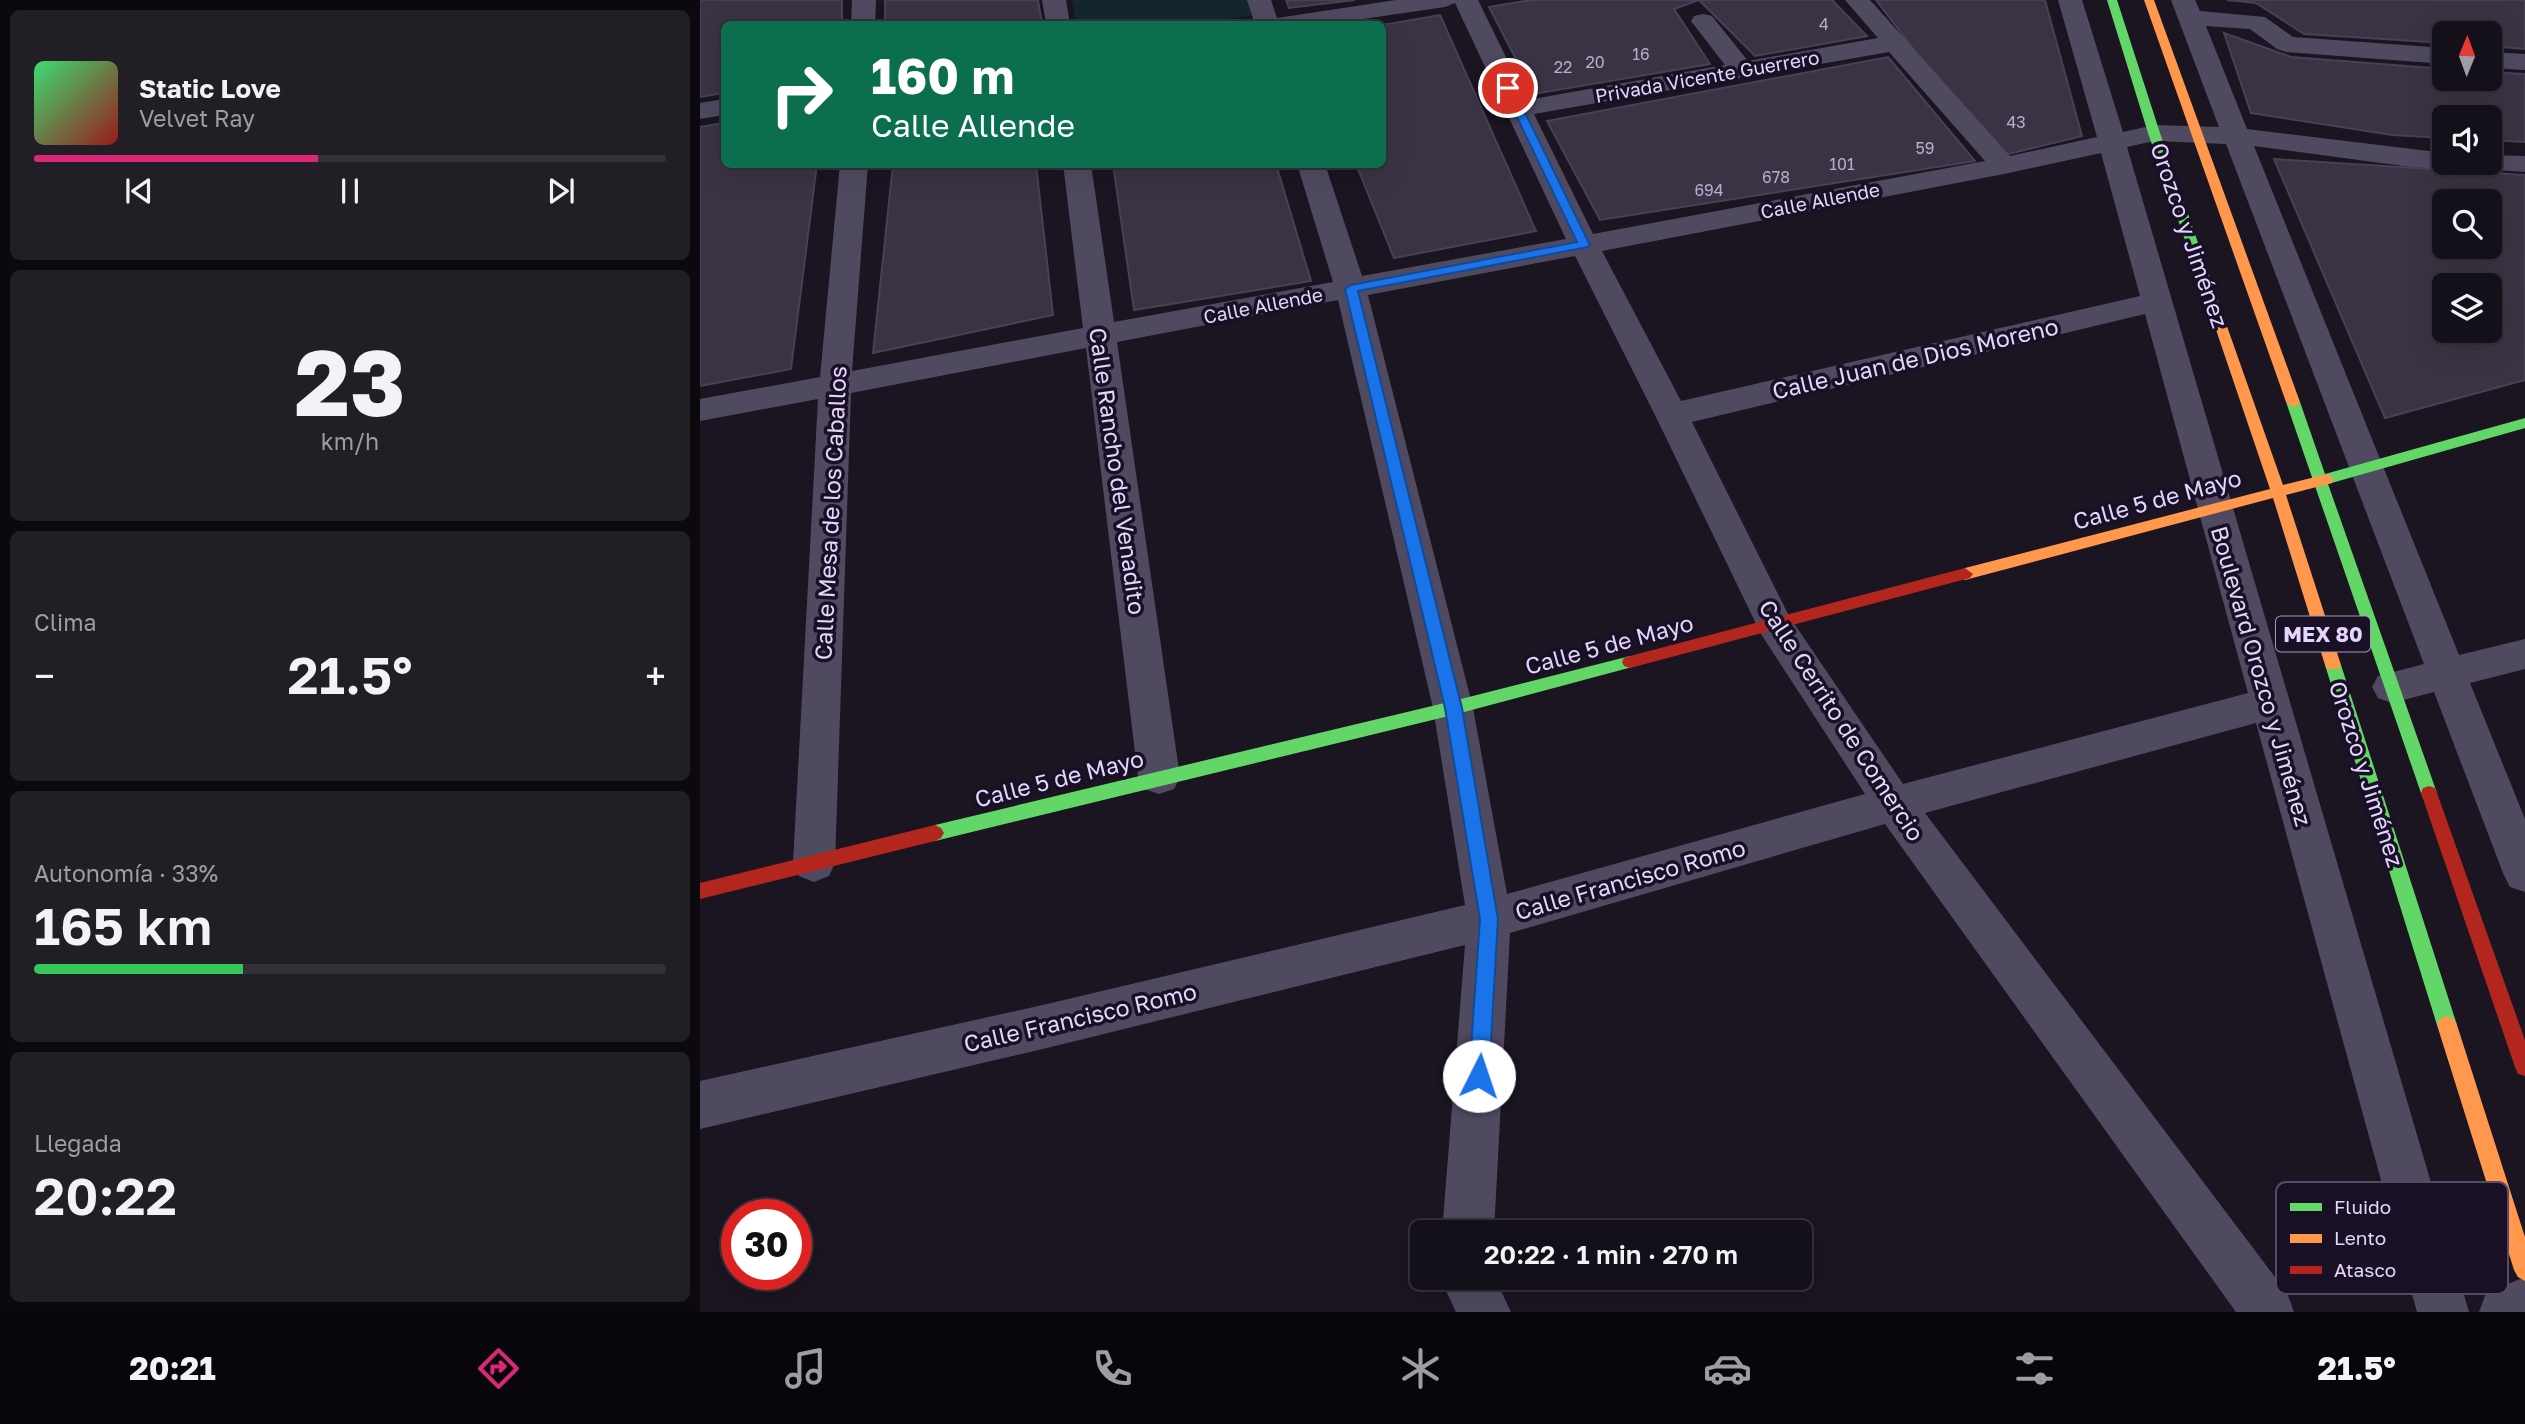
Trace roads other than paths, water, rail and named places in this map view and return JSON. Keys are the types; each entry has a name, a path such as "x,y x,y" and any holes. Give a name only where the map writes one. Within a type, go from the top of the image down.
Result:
{"main road":[{"name":"Orozco y Jiménez","path":"2112,0 2154,133 2278,491 2497,1182"},
{"name":"Orozco y Jiménez","path":"2149,0 2199,134 2525,1067"},
{"name":"Calle 5 de Mayo","path":"700,891 1159,777 1453,708 2321,481 2525,423"},
{"name":"Orozco y Jiménez","path":"2508,1216 2525,1270"}],"street":[{"path":"863,21 864,0"},
{"path":"1055,0 1058,21"},
{"path":"1259,0 1266,21"},
{"path":"1303,21 1445,0"},
{"name":"Calle Cerrito de Comercio","path":"1466,0 1584,245 1672,415 1774,625 1894,804 2268,1312"},
{"path":"1857,0 2004,166"},
{"name":"Boulevard Orozco y Jiménez","path":"2070,0 2406,1182"},
{"path":"2187,9 2256,22 2286,44 2432,55"},
{"path":"2187,9 2525,873"},
{"path":"1703,20 1742,70"},
{"name":"Privada Vicente Guerrero","path":"1518,109 1895,43"},
{"path":"2502,61 2525,62"},
{"path":"700,111 721,108"},
{"name":"Calle Allende","path":"700,410 2004,166 2154,133 2237,136 2432,160"},
{"path":"2502,163 2525,164"},
{"name":"Calle Mesa de los Caballos","path":"814,863 835,385 854,168"},
{"name":"Calle Rancho del Venadito","path":"1078,168 1159,777"},
{"path":"1312,168 1351,289 1453,708 1489,919 1469,1220"},
{"name":"Calle Juan de Dios Moreno","path":"1672,415 2157,302"},
{"path":"2392,687 2525,654"},
{"name":"Calle Francisco Romo","path":"700,1105 1033,1029 1489,919 1894,804 2270,703"},
{"path":"1473,1290 1485,1312"},
{"name":"Boulevard Orozco y Jiménez","path":"2438,1294 2443,1312"},
{"path":"2505,1312 2525,1303"}]}
